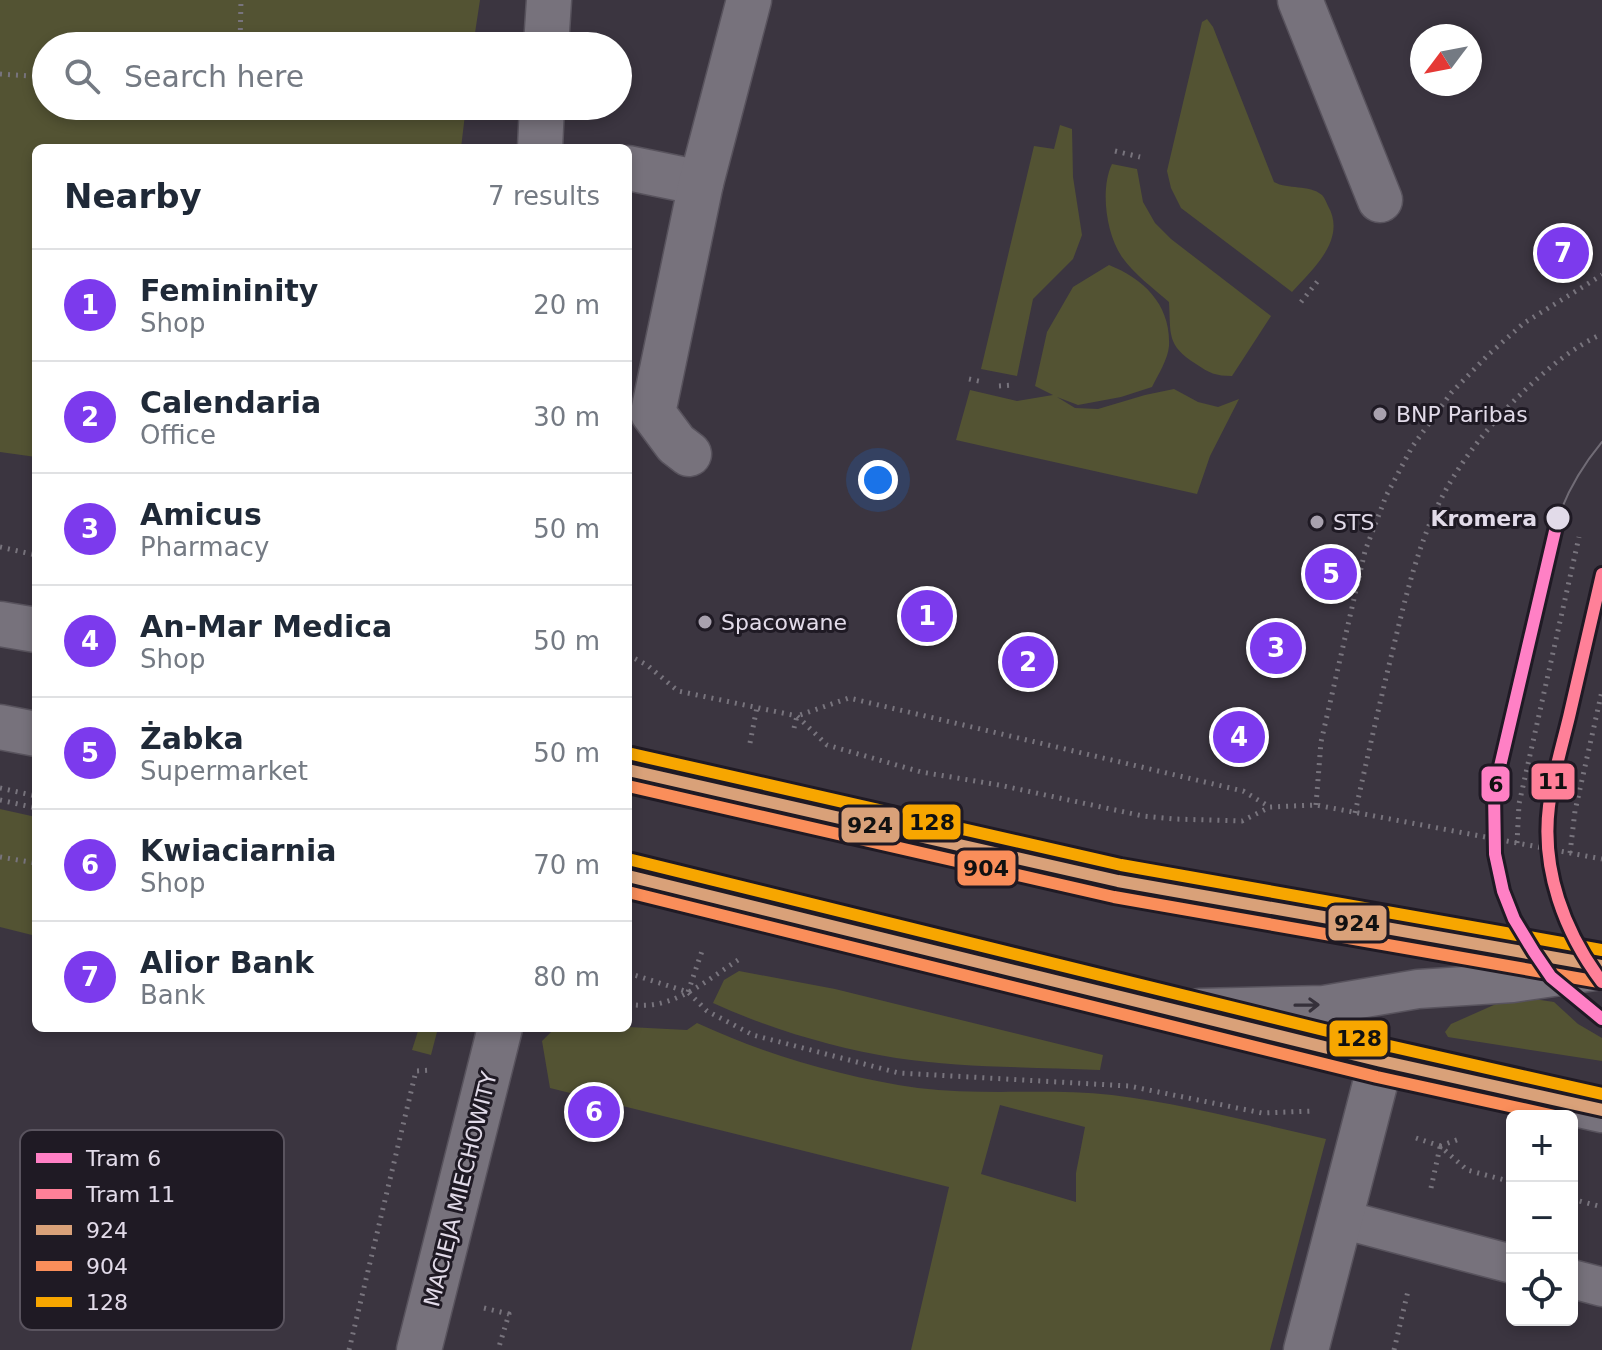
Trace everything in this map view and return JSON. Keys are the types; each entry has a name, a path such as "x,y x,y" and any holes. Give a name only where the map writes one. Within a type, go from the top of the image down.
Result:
{"main road":[{"path":"547,32 549,0"},
{"path":"689,454 676,444 653,413 701,183 749,0"},
{"path":"1300,0 1380,200"},
{"path":"540,144 541,120"},
{"path":"632,169 701,183"},
{"path":"0,624 32,629"},
{"path":"0,727 32,733"},
{"path":"632,771 1118,881 1602,967"},
{"path":"632,877 1381,1061 1602,1110"},
{"name":"MACIEJA MIECHOWITY","path":"419,1350 499,1032"},
{"path":"1306,1350 1381,1061"}],"lane":[{"path":"1173,1009 1324,1005 1418,989 1513,983 1602,967"},
{"path":"1341,1219 1506,1262"},
{"path":"1578,1281 1602,1287"}],"path":[{"path":"240,32 241,0"},
{"path":"0,74 32,76"},
{"path":"1115,151 1140,157"},
{"path":"1316,805 1321,742 1365,551 1386,496 1406,459 1451,393 1488,355 1524,323 1602,275"},
{"path":"1301,302 1321,277"},
{"path":"1355,813 1409,584 1448,486 1503,412 1541,375 1586,341 1602,334"},
{"path":"969,379 983,382"},
{"path":"999,386 1012,385"},
{"path":"1517,843 1519,804 1579,537"},
{"path":"0,547 32,554"},
{"path":"632,657 647,665 678,691 797,716 827,745 921,772 999,785 1143,816 1242,821 1270,807 1316,805 1602,859"},
{"path":"1570,853 1575,811 1602,691"},
{"path":"797,716 849,698 1243,791 1270,807"},
{"path":"749,750 757,707"},
{"path":"794,728 797,716"},
{"path":"0,788 32,795"},
{"path":"0,800 32,807"},
{"path":"0,857 32,862"},
{"path":"688,992 705,941"},
{"path":"632,1005 643,1006 673,1001 748,953"},
{"path":"632,974 688,992 707,1011 753,1035 899,1073 1129,1086 1262,1113 1308,1109"},
{"path":"349,1350 416,1071 427,1071"},
{"path":"1440,1146 1467,1170 1506,1180"},
{"path":"1578,1201 1602,1207"},
{"path":"496,1310 509,1314 498,1350"}],"shaded area":[{"path":"0,0 480,0 475,32 32,32 32,120 464,120 461,144 32,144 32,456 0,452"},
{"path":"1207,19 1213,27 1274,182 1322,195 1333,218 1333,230 1325,253 1292,292 1181,208 1171,188 1167,171 1202,22"},
{"path":"1060,125 1072,129 1073,177 1082,235 1073,259 1033,299 1017,376 981,369 1034,146 1054,149"},
{"path":"1112,164 1137,169 1143,202 1155,223 1171,239 1271,316 1232,376 1209,372 1179,351 1172,338 1169,302 1132,269 1116,247 1106,211 1106,186"},
{"path":"1109,265 1144,286 1160,306 1168,331 1169,346 1165,362 1152,387 1078,405 1057,397 1075,408 1098,409 1174,389 1198,402 1218,407 1239,399 1210,456 1197,494 956,440 970,390 1017,401 1053,395 1035,386 1047,332 1073,287"},
{"path":"0,809 32,816 32,935 0,927"},
{"path":"739,971 835,989 1103,1055 1100,1070 921,1061 826,1043 713,1003 724,980"},
{"path":"1514,996 1554,1002 1578,1024 1602,1038 1602,1061 1448,1037 1445,1032 1451,1024"},
{"path":"697,1023 777,1055 833,1071 918,1088 1112,1095 1193,1109 1326,1139 1270,1350 911,1350 949,1187 550,1088 542,1041 551,1032 632,1032 632,1027 687,1030","holes":["1000,1105 1085,1127 1076,1173 1076,1202 981,1174"]},
{"path":"418,1032 437,1032 431,1055 412,1050"}],"tram line":[{"path":"1558,518 1577,478 1602,442"},
{"name":"6","path":"1558,518 1494,792 1495,854 1503,891 1514,919 1534,952 1551,977 1602,1019"},
{"name":"11","path":"1602,574 1553,783 1547,830 1558,899 1588,963 1602,982"}],"transit line":[{"name":"128","path":"632,754 1121,865 1602,950"},
{"name":"924","path":"632,771 1118,881 1602,966"},
{"name":"904","path":"632,787 1114,897 1599,982"},
{"name":"128","path":"632,860 1385,1045 1602,1094"},
{"name":"924","path":"632,877 1381,1061 1602,1110"},
{"name":"904","path":"632,893 1377,1077 1528,1110"}],"place":[{"name":"Alior Bank","path":"1563,253"},
{"name":"BNP Paribas","path":"1380,414"},
{"name":"Kromera","path":"1558,518"},
{"name":"STS","path":"1317,522"},
{"name":"Żabka","path":"1331,574"},
{"name":"Femininity","path":"927,616"},
{"name":"Spacowane","path":"705,622"},
{"name":"Amicus","path":"1276,648"},
{"name":"Calendaria","path":"1028,662"},
{"name":"An-Mar Medica","path":"1239,737"},
{"name":"Kwiaciarnia","path":"594,1112"}]}
